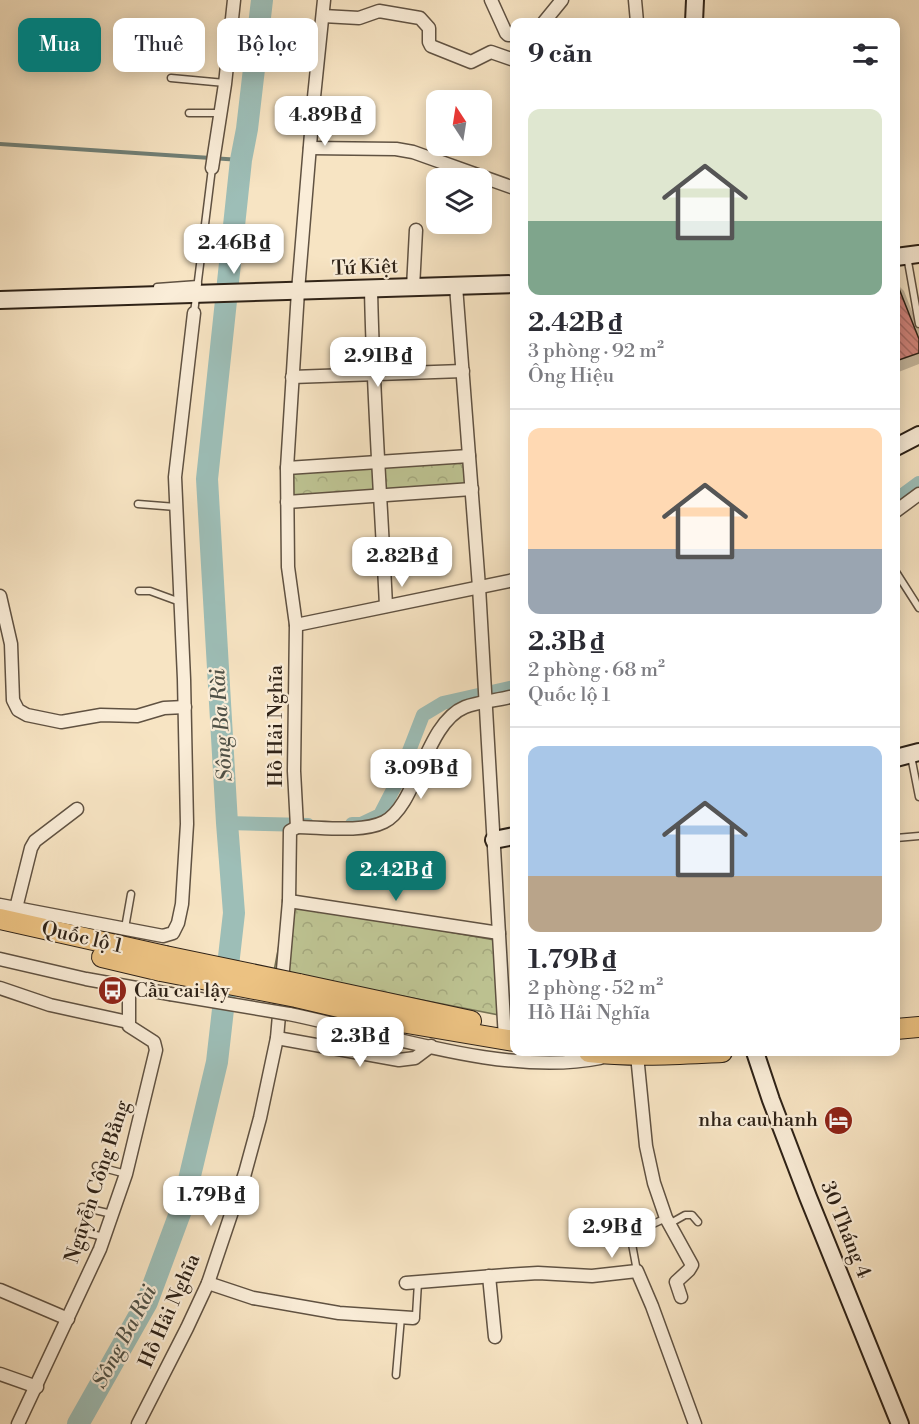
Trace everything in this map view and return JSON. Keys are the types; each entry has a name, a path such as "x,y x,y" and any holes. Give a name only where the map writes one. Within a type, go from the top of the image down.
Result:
{"main road":[{"name":"Quốc lộ 1","path":"8,914 163,963"},
{"name":"Quốc lộ 1","path":"0,932 163,963"},
{"path":"163,963 295,999 407,1023 510,1034"},
{"path":"900,1029 919,1028"},
{"path":"900,1042 919,1041"}],"street":[{"path":"212,168 225,84 234,0"},
{"name":"Hồ Hải Nghĩa","path":"138,1424 208,1283 248,1162 277,1038 289,901 290,831 297,827 294,771 296,625 288,567 287,468 298,291 324,0"},
{"path":"491,0 506,33 510,36"},
{"path":"547,18 562,0"},
{"path":"635,0 637,18"},
{"path":"694,18 695,0"},
{"path":"323,16 360,18 378,11 420,18 429,28 431,46 471,62 491,52 510,59"},
{"path":"310,148 396,149 413,152 510,187"},
{"path":"413,288 416,230"},
{"name":"Tứ Kiệt","path":"0,300 199,290 298,291 510,284"},
{"path":"456,286 479,587 499,933 510,1034"},
{"path":"371,289 373,373 380,461 386,606"},
{"path":"0,905 8,914 125,928 163,936 173,933 178,923 182,904 187,824 176,458 194,313"},
{"path":"292,377 463,371"},
{"path":"900,445 919,435"},
{"path":"287,468 469,456"},
{"path":"287,502 472,489"},
{"path":"900,508 919,494"},
{"path":"296,625 510,580"},
{"path":"0,596 5,613 5,654 15,705 22,713 61,722 101,715 137,716 164,708 185,707"},
{"path":"297,827 371,826 391,818 399,809 426,754 452,715 465,707 486,700 510,697"},
{"path":"8,914 35,841 77,809"},
{"path":"494,840 510,837"},
{"path":"289,901 499,933"},
{"path":"0,960 129,988 170,994 295,999 431,1046 481,1056 540,1062 581,1062 612,1056"},
{"path":"0,988 50,1005 128,1022 129,988"},
{"name":"Nguyễn Công Bằng","path":"18,1424 90,1274 126,1174 156,1050 154,1042 132,1030 128,1022"},
{"path":"277,1038 399,1060 415,1058 431,1046"},
{"path":"637,1056 646,1146 654,1183 668,1221 692,1264 676,1282 681,1296"},
{"name":"30 Tháng 4","path":"756,1056 808,1197 900,1424"},
{"path":"412,1283 489,1276 538,1274 592,1276 637,1271 695,1424"},
{"path":"489,1276 495,1337"},
{"path":"208,1283 253,1298 339,1313 407,1318"},
{"path":"0,1290 68,1319"},
{"path":"0,1374 37,1386"}],"lane":[{"path":"171,78 225,84"},
{"path":"189,113 220,114"},
{"path":"194,313 199,290 212,168"},
{"path":"907,255 919,324"},
{"path":"138,504 176,507"},
{"path":"900,578 919,608"},
{"path":"139,591 150,591 180,602"},
{"path":"908,754 919,797"},
{"path":"900,838 919,836"},
{"path":"125,928 131,894"},
{"path":"96,1166 126,1174"},
{"path":"82,1207 112,1215"},
{"path":"637,1271 632,1245 633,1235 638,1231 687,1215 692,1215 698,1222"},
{"path":"79,1231 105,1237"},
{"path":"396,1375 407,1318 416,1316 412,1283"}],"green space":[{"path":"469,456 472,489 287,502 287,468"},
{"path":"287,903 500,941 504,1016 274,971"}],"building":[{"path":"900,291 919,339 919,353 900,360"}],"waterway":[{"name":"Sông Ba Rài","path":"78,1424 147,1302 183,1205 217,1062 234,913 207,479 241,160 247,129 262,0"},
{"path":"0,144 241,160"},
{"path":"900,497 919,483"},
{"path":"352,824 361,824 380,815 397,782 423,715 443,703 510,688"},
{"path":"227,823 308,825"}],"place":[{"name":"Cầu cai lậy","path":"113,991"},
{"name":"nha cau hanh","path":"839,1120"}]}
